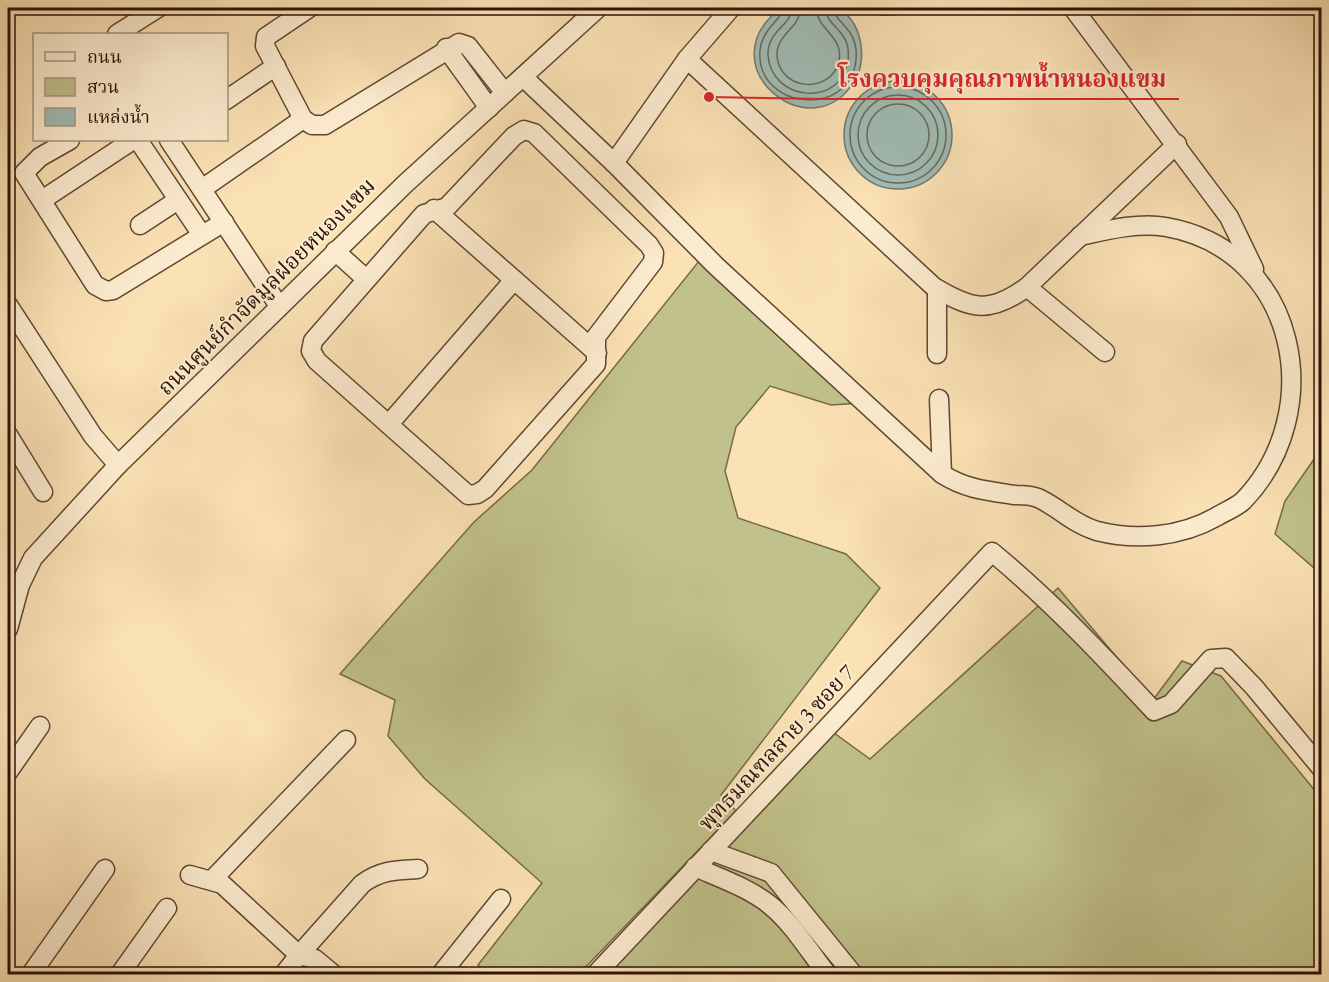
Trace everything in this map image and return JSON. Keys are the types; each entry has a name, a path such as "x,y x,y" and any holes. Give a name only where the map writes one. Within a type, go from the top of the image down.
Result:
{"street":[{"path":"119,33 158,8"},
{"path":"309,8 266,37 265,46 303,119 312,124 325,126 446,48 459,43 468,46 505,93"},
{"name":"ถนนศูนย์กำจัดมูลฝอยหนองแขม","path":"8,629 20,585 33,558 118,465 335,251 598,8"},
{"path":"614,162 687,59 731,8"},
{"path":"523,77 614,162 716,266 942,474 958,485 1037,498 1096,531 1147,537 1198,527 1242,502 1276,463 1292,425 1296,415 1299,364 1285,314 1256,272 1230,217 1073,8"},
{"path":"446,48 489,108"},
{"path":"687,59 937,289 957,302 983,308 1008,301 1028,287 1177,144"},
{"path":"228,99 276,66"},
{"path":"202,189 303,119"},
{"path":"524,130 534,133 649,245 654,253 653,262 596,337 596,364 484,489 477,494 468,495 317,361 311,351 313,341 365,278 424,214 447,207 453,202 514,136 524,130"},
{"path":"68,141 40,157 24,173 95,285 106,291 113,290 224,222"},
{"path":"42,200 134,141"},
{"path":"137,141 202,236"},
{"path":"170,141 279,306"},
{"path":"140,225 178,200"},
{"path":"434,210 597,353"},
{"path":"1080,236 1113,228 1165,227 1214,242 1256,272"},
{"path":"335,251 365,278"},
{"path":"389,424 514,280"},
{"path":"1028,287 1105,352"},
{"path":"937,289 937,354"},
{"path":"9,310 93,435 118,465"},
{"path":"939,399 942,474"},
{"path":"8,435 43,492"},
{"name":"พุทธมณฑลสาย 3 ซอย 7","path":"596,975 992,552 1039,591 1083,634 1154,711 1171,704 1211,659 1226,658 1254,687 1322,769"},
{"path":"8,772 40,726"},
{"path":"212,880 346,740"},
{"path":"711,851 771,873 853,975"},
{"path":"695,867 770,905 784,919 826,975"},
{"path":"31,975 105,869"},
{"path":"284,975 362,884 385,871 418,869"},
{"path":"190,875 212,880 241,901 299,955 315,959 333,975"},
{"path":"441,975 501,899"},
{"path":"122,974 167,908"}],"green space":[{"path":"703,256 860,403 831,405 770,386 736,427 725,471 738,518 846,554 880,588 721,795 736,811 579,974 488,974 478,965 542,883 425,779 388,736 395,700 340,674 474,522 532,470"},
{"path":"1321,449 1321,574 1275,534 1285,501"},
{"path":"1058,588 1153,700 1182,661 1221,676 1321,798 1321,974 605,974 834,733 870,759"}],"water":[{"path":"831,7 845,13 852,21 860,40 861,61 855,80 837,100 815,108 793,105 773,93 760,76 754,54 760,31 781,8"},
{"path":"857,8 913,8 899,14 885,15"},
{"path":"898,81 919,85 936,97 948,114 952,135 948,156 936,173 919,185 898,189 877,185 860,173 848,156 844,135 848,114 860,97 877,85"}],"place":[{"name":"โรงควบคุมคุณภาพน้ำหนองแขม","path":"709,97"}]}
